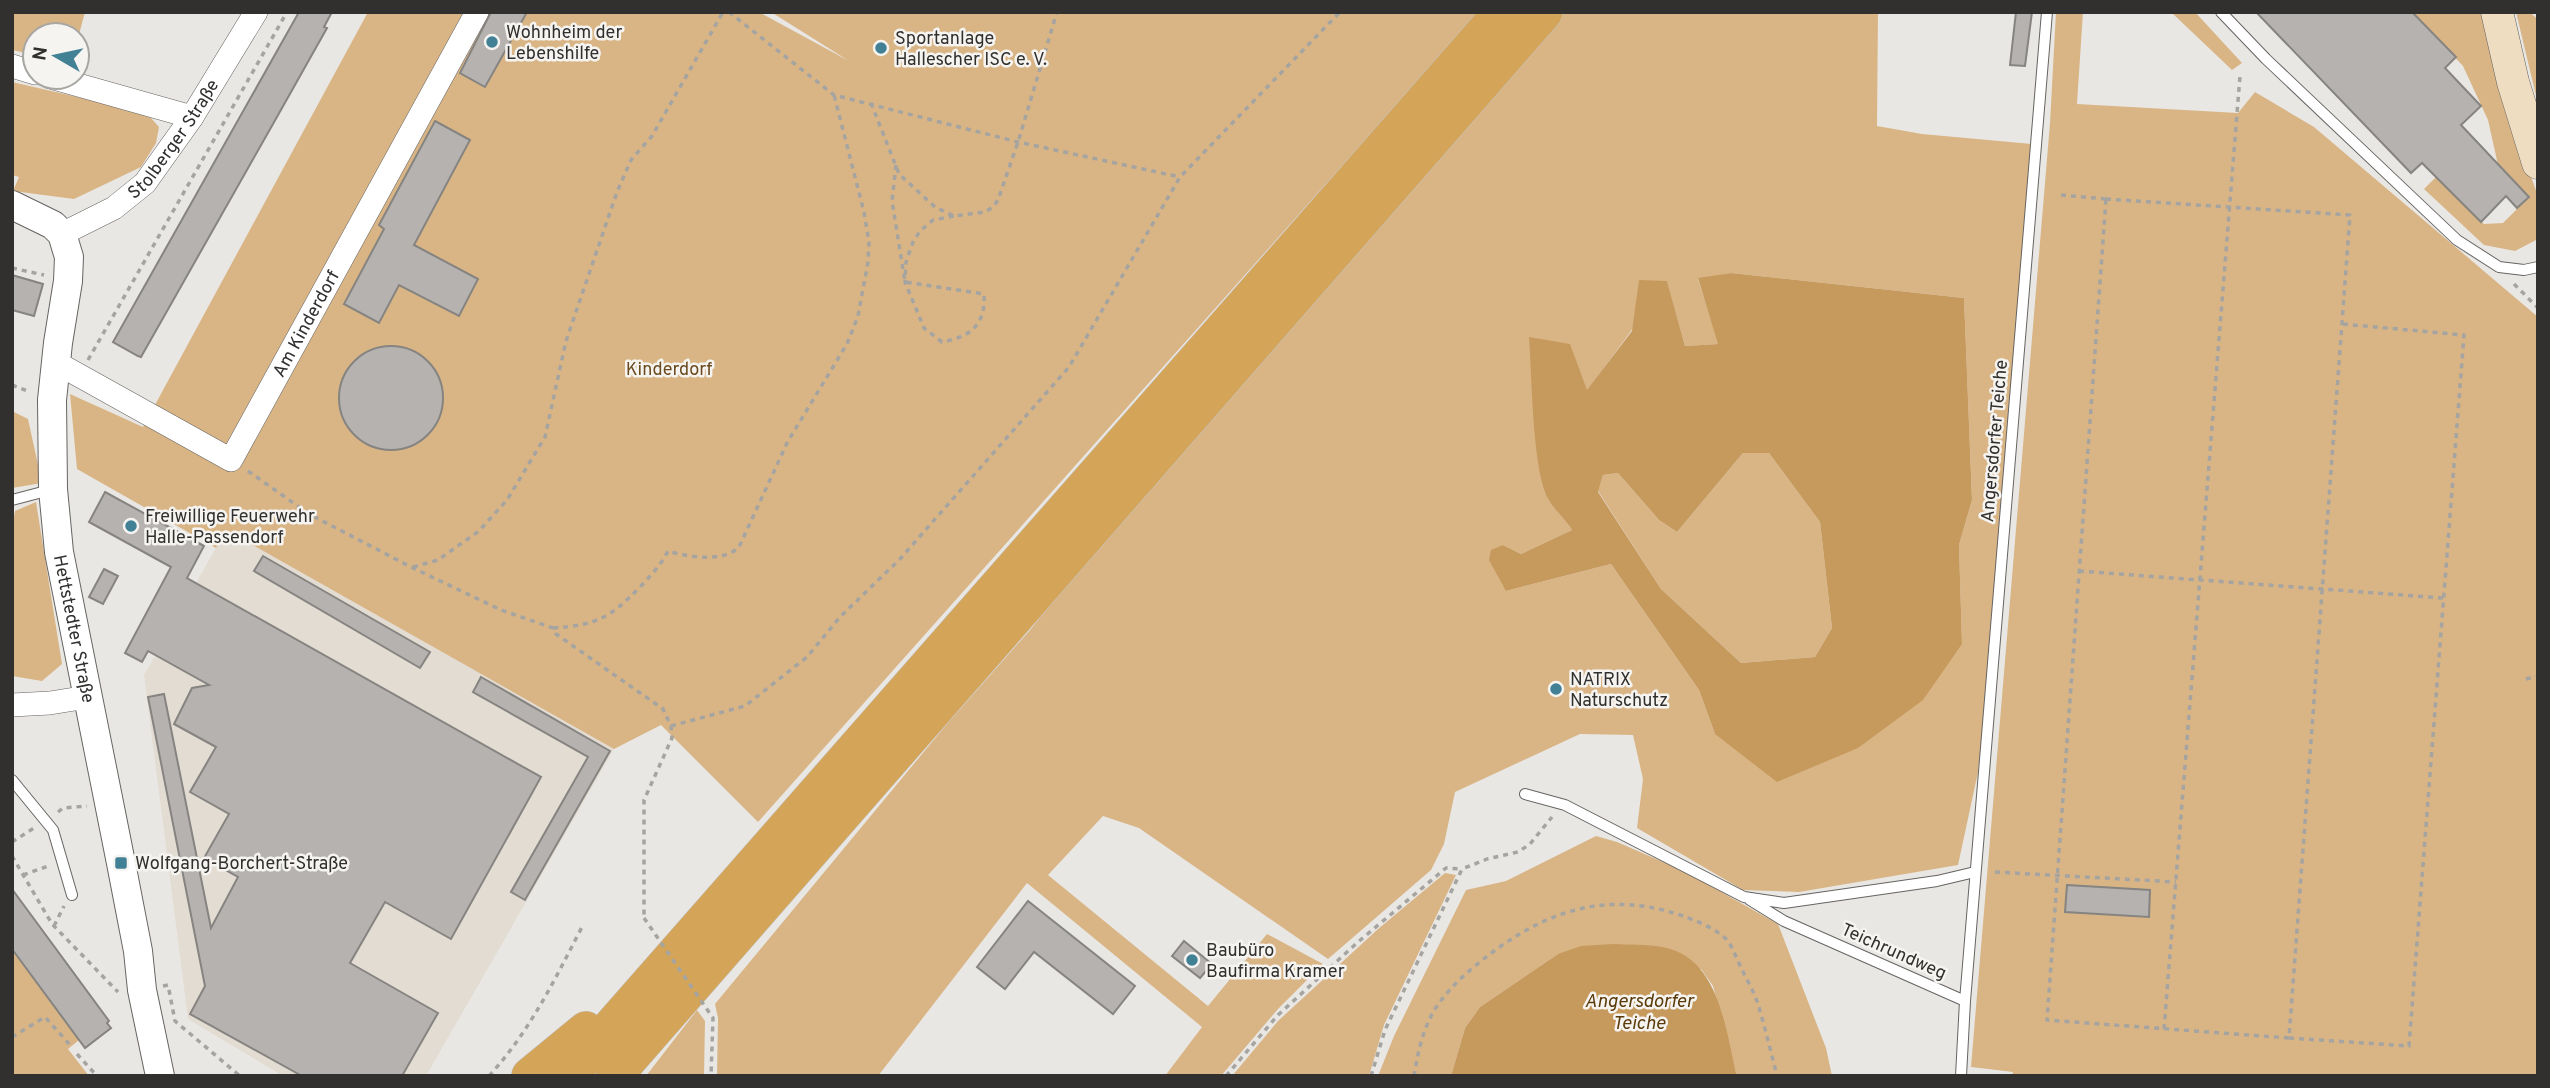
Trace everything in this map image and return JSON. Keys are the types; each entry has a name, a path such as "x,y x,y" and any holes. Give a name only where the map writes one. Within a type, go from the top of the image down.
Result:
{"highway":[{"path":"568,1076 1502,12"},
{"path":"614,1076 1544,12"},
{"path":"530,1075 588,1029 649,972 682,946"},
{"path":"634,1076 678,1005"}],"main road":[{"path":"2497,13 2512,82 2538,163"}],"street":[{"name":"Stolberger Straße","path":"62,234 114,208 145,183 192,117 256,12"},
{"name":"Am Kinderdorf","path":"232,460 477,12"},
{"path":"91,89 192,117"},
{"path":"12,205 38,216 62,234"},
{"name":"Hettstedter Straße","path":"62,234 69,257 68,281 52,400 53,489 59,552 131,913 142,990 160,1076"},
{"path":"57,353 232,460"},
{"path":"12,705 87,697"}],"lane":[{"name":"Angersdorfer Teiche","path":"1965,1001 2047,12"},
{"path":"2221,12 2266,59 2457,240 2499,267 2524,270 2538,267"},
{"path":"12,500 53,489"},
{"path":"12,780 54,830 72,895"},
{"path":"1525,794 1561,804 1744,897 1784,903 1937,881 1975,872"},
{"name":"Teichrundweg","path":"1744,897 1784,921 1965,1001"},
{"path":"1961,1076 1965,1001"}],"path":[{"path":"57,353 85,365 287,12"},
{"path":"411,567 438,560 479,531 507,500 545,437 566,341 617,192 631,160 652,136 723,12"},
{"path":"729,12 834,95 1018,142 1180,177"},
{"path":"905,282 906,262 920,231 933,220 985,212 993,207 1018,142 1057,12"},
{"path":"671,726 745,706 807,657 840,617 900,559 1069,367 1180,177 1340,12"},
{"path":"2164,1029 2240,76"},
{"path":"232,460 309,514 500,610 553,628 595,622 612,613 660,565 668,551 706,556 728,556 733,553 739,547 788,441 847,344 858,316 869,242 834,95"},
{"path":"871,103 899,174 935,207 954,216"},
{"path":"896,165 892,201 905,282 924,328 942,342 962,338 979,321 985,306 984,294 905,282"},
{"path":"2061,195 2350,215 2289,1038"},
{"path":"2106,199 2047,1020 2409,1046 2464,335 2342,324"},
{"path":"2499,267 2538,308"},
{"path":"12,268 68,281"},
{"path":"2079,571 2444,598"},
{"path":"553,628 556,634 663,709 671,726 670,746 645,800 644,918 713,1018 711,1076"},
{"path":"2526,679 2538,676"},
{"path":"1226,1076 1278,1015 1358,942 1446,868 1462,869 1487,859 1518,852 1538,835 1561,804"},
{"path":"12,856 52,924 120,994 169,985 176,1021 240,1076"},
{"path":"23,875 62,861"},
{"path":"1371,1076 1385,1030 1462,869"},
{"path":"1995,872 2176,882"},
{"path":"1414,1076 1429,1020 1447,992 1462,977 1513,937 1535,924 1574,909 1614,905 1654,908 1674,913 1692,919 1728,940 1757,1002 1777,1076"},
{"path":"489,1076 533,1019 582,927"},
{"path":"12,1037 45,1017 71,1046"},
{"path":"77,1054 97,1076"}],"shaded area":[{"path":"226,530 614,749 426,1076 283,1076 188,1019 144,675"}],"green space":[{"path":"12,12 85,12 83,21 21,21 21,52 12,50"},
{"name":"Kinderdorf","path":"368,12 759,12 849,61 771,12 1479,12 758,822 661,725 614,749 226,530 216,548 77,469 70,394 143,427"},
{"path":"1562,12 1878,12 1877,126 1922,134 2032,144 1987,691 1978,772 1958,865 1799,892 1743,890 1637,828 1643,779 1633,735 1580,734 1455,792 1444,844 1431,870 1328,959 1139,828 1103,816 1048,875 1208,1006 1267,934 1323,964 1278,1009 1221,1076 1165,1076 1202,1027 1027,883 878,1076 717,1076 718,1018 715,1004 946,725 1030,630 1090,554 1480,110","holes":["1731,273 1964,298 1972,500 1959,545 1962,644 1715,734 1699,690 1611,564 1506,591 1503,545 1521,554 1572,530 1549,500 1587,391 1667,282 1685,346 1719,344 1698,279"]},
{"path":"2056,12 2083,12 2077,104 2238,113 2255,92 2314,127 2538,317 2538,1076 2012,1076 2013,1072 1971,1067 2050,123"},
{"path":"2171,12 2195,12 2242,63 2232,70"},
{"path":"2412,12 2484,12 2496,79 2538,196 2538,239 2515,251 2484,245 2424,189 2436,177 2484,224 2503,223 2529,197 2498,165 2488,120 2463,66"},
{"path":"2516,12 2529,12 2538,19 2538,104"},
{"path":"12,82 21,84 21,91 51,91 121,107 151,118 159,127 156,143 141,167 74,199 13,191 19,177 12,175"},
{"path":"12,411 28,419 42,483 12,488"},
{"path":"1743,453 1769,453 1820,522 1832,628 1815,657 1741,663 1661,589 1598,491 1603,475 1618,473 1659,520 1677,532"},
{"path":"36,502 62,664 42,681 12,676 12,529 15,511"},
{"path":"1596,836 1617,842 1684,871 1778,924 1826,1048 1832,1076 1737,1076 1713,986 1701,969 1558,954 1480,1007 1465,1028 1451,1076 1378,1076 1394,1036 1466,890 1506,881"},
{"path":"1445,873 1456,875 1384,1025 1369,1076 1232,1076 1278,1021 1378,929"},
{"path":"12,949 79,1040 68,1049 89,1076 12,1076"},
{"path":"697,1010 705,1021 704,1076 646,1076"}],"water":[{"path":"1731,273 1964,298 1972,500 1959,545 1962,644 1923,700 1858,748 1777,782 1715,734 1699,690 1611,564 1506,591 1489,560 1491,550 1503,545 1521,554 1572,530 1554,508 1543,487 1536,446 1529,337 1570,344 1587,390 1632,331 1639,280 1667,281 1685,346 1718,344 1698,278","holes":["1743,453 1769,453 1820,522 1832,628 1815,657 1741,663 1661,589 1598,492 1603,475 1618,473 1659,520 1677,532"]},
{"name":"Angersdorfer Teiche","path":"1613,944 1662,947 1681,954 1696,965 1717,998 1737,1076 1451,1076 1465,1028 1480,1007 1558,954 1581,946"}],"building":[{"path":"299,12 332,12 324,27 327,28 273,124 141,357 138,356 113,342"},
{"name":"Wohnheim der Lebenshilfe","path":"491,12 527,12 485,87 460,73"},
{"path":"2016,12 2032,12 2025,66 2010,65"},
{"path":"2256,12 2412,12 2456,57 2445,68 2481,106 2461,125 2529,197 2517,208 2506,196 2481,222 2422,163 2411,173"},
{"path":"435,121 470,140 414,245 478,279 459,316 399,285 379,323 344,304 384,229 379,225"},
{"path":"12,275 43,284 34,316 12,310"},
{"path":"391,346 411,350 428,361 439,378 443,398 439,418 428,435 411,446 391,450 371,446 354,435 343,418 339,398 343,378 354,361 371,350"},
{"path":"105,492 204,546 187,578 541,777 451,939 385,902 350,963 438,1013 402,1076 302,1076 190,1014 205,986 148,697 164,694 211,928 238,877 204,858 229,814 190,792 216,747 174,724 192,688 209,685 148,651 142,662 125,653 171,567 89,522"},
{"path":"263,556 430,652 420,668 254,571"},
{"path":"104,569 118,576 103,604 89,597"},
{"path":"481,677 610,751 525,900 511,892 588,757 473,692"},
{"path":"2067,885 2150,890 2149,917 2065,912"},
{"path":"12,889 109,1021 107,1023 111,1028 85,1048 12,949"},
{"path":"1028,901 1135,986 1113,1014 1034,952 1005,989 977,967"},
{"name":"Baubüro Baufirma Kramer","path":"1184,941 1212,964 1200,978 1172,956"}],"place":[{"name":"Wohnheim der Lebenshilfe","path":"492,42"},
{"name":"Sportanlage Hallescher ISC e. V.","path":"881,48"},
{"name":"Freiwillige Feuerwehr Halle-Passendorf","path":"131,526"},
{"name":"NATRIX Naturschutz","path":"1556,689"},
{"name":"Wolfgang-Borchert-Straße","path":"121,863"},
{"name":"Baubüro Baufirma Kramer","path":"1192,960"}]}
